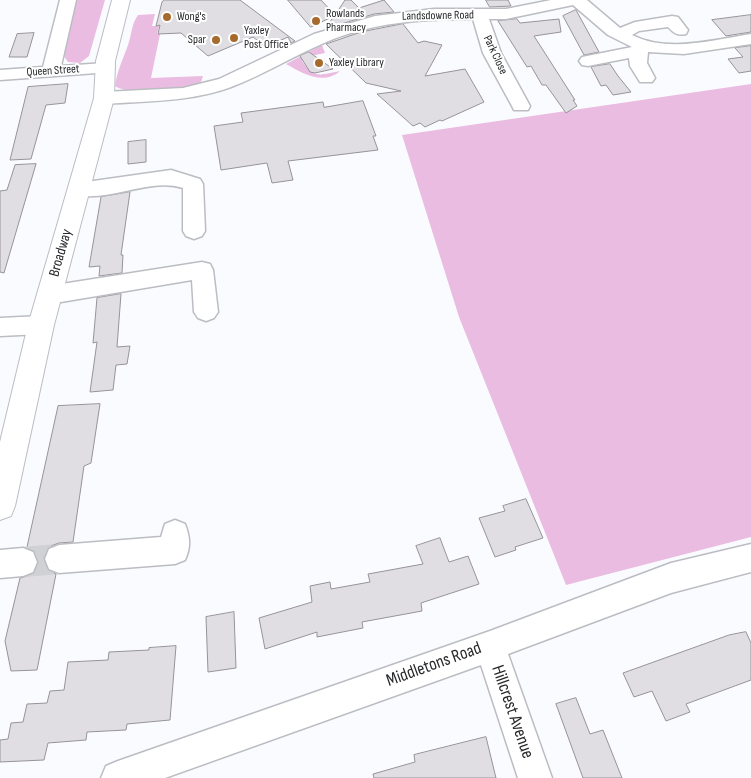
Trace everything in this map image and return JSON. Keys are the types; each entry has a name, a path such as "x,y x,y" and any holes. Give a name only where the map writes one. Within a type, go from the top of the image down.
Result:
{"main road":[{"name":"Broadway","path":"0,506 41,325 104,98 105,68 121,0"}],"street":[{"path":"51,71 68,0"},
{"path":"576,0 619,35 641,49"},
{"name":"Landsdowne Road","path":"104,98 182,94 225,83 320,38 414,8 480,16 534,5 576,0"},
{"name":"Park Close","path":"480,16 492,53 520,96"},
{"path":"619,35 635,27 672,21 680,30"},
{"path":"588,61 641,49 681,49 751,39"},
{"path":"641,49 638,66 646,78"},
{"name":"Queen Street","path":"0,75 105,68"},
{"path":"79,189 112,187 171,177 193,184 194,230"},
{"path":"50,295 202,270 206,312"},
{"path":"0,327 41,325"},
{"path":"59,559 175,550 176,534"},
{"name":"Middletons Road","path":"118,778 490,646 671,578 751,558"},
{"name":"Hillcrest Avenue","path":"490,646 535,778"}],"shaded area":[{"path":"74,0 105,0 89,56 80,63 68,62 63,55"},
{"path":"155,14 152,26 159,26 157,34 160,34 151,78 203,76 201,82 182,88 144,92 115,86 138,15"},
{"path":"322,45 325,53 306,57 302,61 314,73 327,74 340,71 333,75 320,78 306,74 286,64"},
{"path":"751,84 751,537 566,585 459,317 402,135"}],"building":[{"path":"165,0 240,0 295,41 291,43 288,37 266,47 253,37 208,56 181,33 158,34 160,25 156,26 162,2"},
{"path":"288,0 321,0 335,15 345,0 351,0 359,8 384,0 394,12 374,14 325,29 334,16 311,27"},
{"path":"486,0 508,0 511,6 490,7"},
{"path":"576,10 599,52 584,55 563,16"},
{"path":"751,15 751,32 726,36 712,20"},
{"path":"517,19 520,23 559,19 561,32 534,36 575,100 573,100 577,106 566,113 546,85 542,85 531,66 527,67 498,21"},
{"path":"403,24 418,43 424,41 442,45 425,76 465,69 484,102 425,127 420,123 413,126 377,94 401,91 366,83 326,44 361,32"},
{"path":"34,33 27,57 9,57 17,34"},
{"path":"751,46 751,71 739,73 728,59 743,57 735,48"},
{"name":"Yaxley Library","path":"309,52 333,69 315,73 310,72 300,56"},
{"path":"610,64 631,92 613,95 606,85 601,86 591,67"},
{"path":"68,84 65,103 46,105 31,159 10,160 28,87"},
{"path":"363,101 376,136 373,136 378,150 288,161 293,180 272,183 267,163 221,170 214,126 243,122 241,113 323,102 324,107"},
{"path":"146,140 146,162 128,164 128,142"},
{"path":"36,164 4,273 0,272 0,191 7,190 15,165"},
{"path":"130,192 121,255 123,255 122,273 99,276 100,266 89,267 101,197"},
{"path":"121,294 117,347 130,346 127,364 116,365 113,390 90,392 97,342 93,343 97,298"},
{"path":"100,404 91,463 84,466 73,542 59,543 48,547 43,558 47,570 56,574 37,670 11,671 5,641 20,578 34,574 39,563 35,551 27,547 58,406"},
{"path":"526,499 543,538 515,547 516,550 495,557 479,518 505,511 503,506"},
{"path":"440,538 449,562 468,556 479,584 421,603 422,611 362,622 363,628 317,637 317,632 265,649 259,618 312,602 310,586 330,582 331,589 370,582 368,574 423,564 416,546"},
{"path":"234,612 236,668 208,672 206,617"},
{"path":"746,632 751,643 751,680 686,704 690,712 666,721 652,691 634,697 623,673 729,635"},
{"path":"176,646 170,720 127,724 126,730 87,732 86,740 48,743 44,760 0,762 0,740 8,739 11,723 23,722 27,704 47,703 50,691 64,690 68,662 108,660 109,652 149,650 149,648"},
{"path":"576,698 590,734 603,730 622,778 583,778 556,704"},
{"path":"486,737 496,778 374,778 373,774 415,762 414,755"}],"tunnel":[{"path":"23,562 59,559"}],"place":[{"name":"Wong's","path":"167,17"},
{"name":"Rowlands Pharmacy","path":"316,21"},
{"name":"Yaxley Post Office","path":"234,38"},
{"name":"Spar","path":"216,40"},
{"name":"Yaxley Library","path":"319,63"}]}
